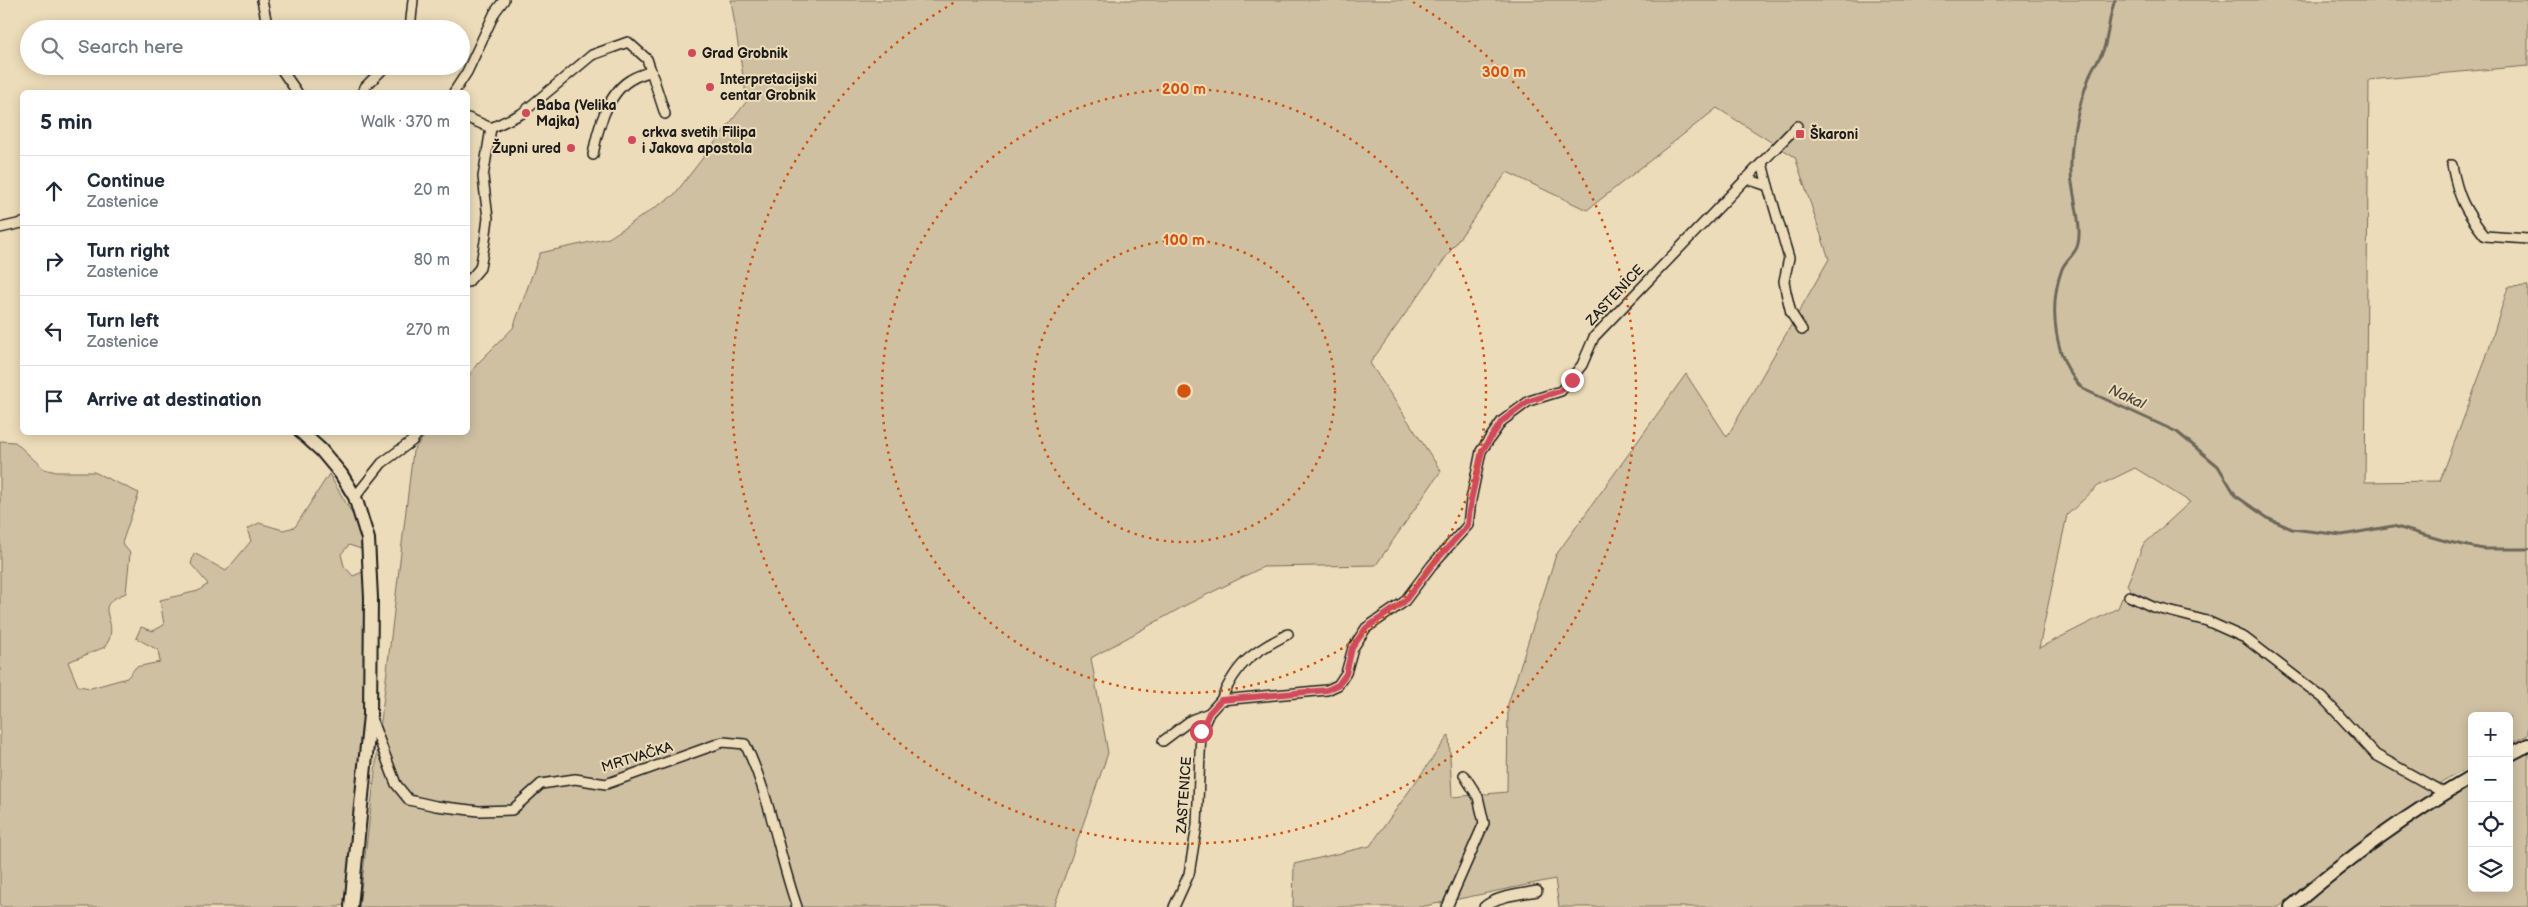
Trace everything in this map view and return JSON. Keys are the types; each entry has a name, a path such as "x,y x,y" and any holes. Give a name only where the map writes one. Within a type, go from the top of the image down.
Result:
{"main road":[{"path":"304,435 321,450 341,474 355,497 368,549 372,598 370,716 351,907"},
{"path":"2513,753 2528,746"},
{"path":"2291,907 2328,876 2444,793 2468,779"}],"street":[{"path":"262,0 266,20"},
{"path":"411,20 413,0"},
{"path":"470,66 495,12 504,0"},
{"path":"470,119 492,128 521,114 592,55 628,42 647,59 665,114"},
{"path":"593,155 596,136 619,90 629,80 651,71"},
{"path":"285,75 296,90"},
{"path":"364,90 377,75"},
{"path":"455,90 465,75"},
{"name":"ZASTENICE","path":"1174,907 1189,874 1197,825 1201,731 1209,713 1221,700 1327,690 1338,685 1346,674 1352,648 1366,628 1404,602 1432,565 1468,525 1471,500 1482,451 1502,421 1529,401 1560,391 1572,380 1582,365 1594,337 1660,266 1797,126"},
{"path":"470,280 480,268 485,241 488,218 483,177 492,128"},
{"path":"1762,163 1789,258 1784,281 1786,292 1792,313 1802,330"},
{"path":"2452,165 2455,185 2466,211 2485,236 2528,240"},
{"path":"1747,179 1768,186"},
{"path":"0,228 20,223"},
{"path":"355,497 382,463 412,441 417,435"},
{"path":"2129,596 2153,607 2206,621 2245,638 2323,698 2376,755 2444,793"},
{"path":"1221,700 1231,676 1240,665 1264,647 1288,634"},
{"path":"1163,741 1191,720 1209,713"},
{"name":"MRTVAČKA","path":"370,716 396,784 409,800 436,806 479,811 512,810 541,784 575,779 606,784 723,742 745,744 758,772 784,871 797,907"},
{"path":"1447,907 1484,823 1478,797 1464,775"},
{"path":"1484,907 1495,901 1537,891"}],"shaded area":[{"path":"731,0 2528,0 2528,66 2369,80 2365,482 2440,481 2485,361 2508,287 2528,286 2528,735 2513,742 2513,712 2468,712 2468,767 2438,783 2384,756 2320,701 2375,758 2398,773 2428,787 2431,791 2430,795 2320,874 2279,907 1559,907 1555,879 1420,907 1293,907 1294,864 1370,846 1449,735 1452,797 1507,792 1508,704 1556,555 1686,374 1727,437 1829,259 1795,157 1717,108 1587,210 1507,172 1370,363 1441,471 1376,565 1263,567 1186,605 1091,658 1108,753 1054,907 359,907 413,451 425,435 470,435 470,374 477,364 513,328 540,253 609,238 674,195 747,101","holes":["2135,468 2190,502 2143,545 2127,585 2135,595 2242,634 2315,697 2243,642 2219,630 2122,598 2118,608 2039,648 2067,515 2098,486"]},
{"path":"0,441 15,442 44,469 56,472 94,472 139,493 122,543 130,553 126,593 110,602 107,607 111,629 109,639 105,647 68,662 78,686 91,688 127,678 136,667 160,662 158,650 136,638 141,627 153,631 164,625 160,600 198,591 208,584 191,564 194,553 226,571 251,541 247,529 259,523 283,530 295,527 329,474 361,529 361,549 349,545 341,554 344,566 353,576 365,571 364,701 348,902 339,907 0,907"},
{"path":"2528,751 2528,907 2298,907 2368,853 2468,786 2468,892 2513,892 2513,759"}],"waterway":[{"name":"Nakal","path":"2115,0 2104,48 2091,71 2076,122 2071,160 2079,239 2076,250 2062,269 2055,299 2056,332 2066,364 2073,377 2083,389 2177,432 2218,466 2236,496 2269,519 2292,529 2342,535 2393,526 2449,542 2483,549 2528,549"}],"place":[{"name":"Grad Grobnik","path":"692,53"},
{"name":"Interpretacijski centar Grobnik","path":"710,87"},
{"name":"Baba (Velika Majka)","path":"526,113"},
{"name":"Škaroni","path":"1800,134"},
{"name":"crkva svetih Filipa i Jakova apostola","path":"632,140"},
{"name":"Župni ured","path":"571,148"}],"route":[{"path":"1201,731 1209,713 1221,700 1327,690 1338,685 1346,674 1352,648 1366,628 1404,602 1432,565 1468,525 1471,500 1482,451 1502,421 1529,401 1560,391 1572,380"}]}
